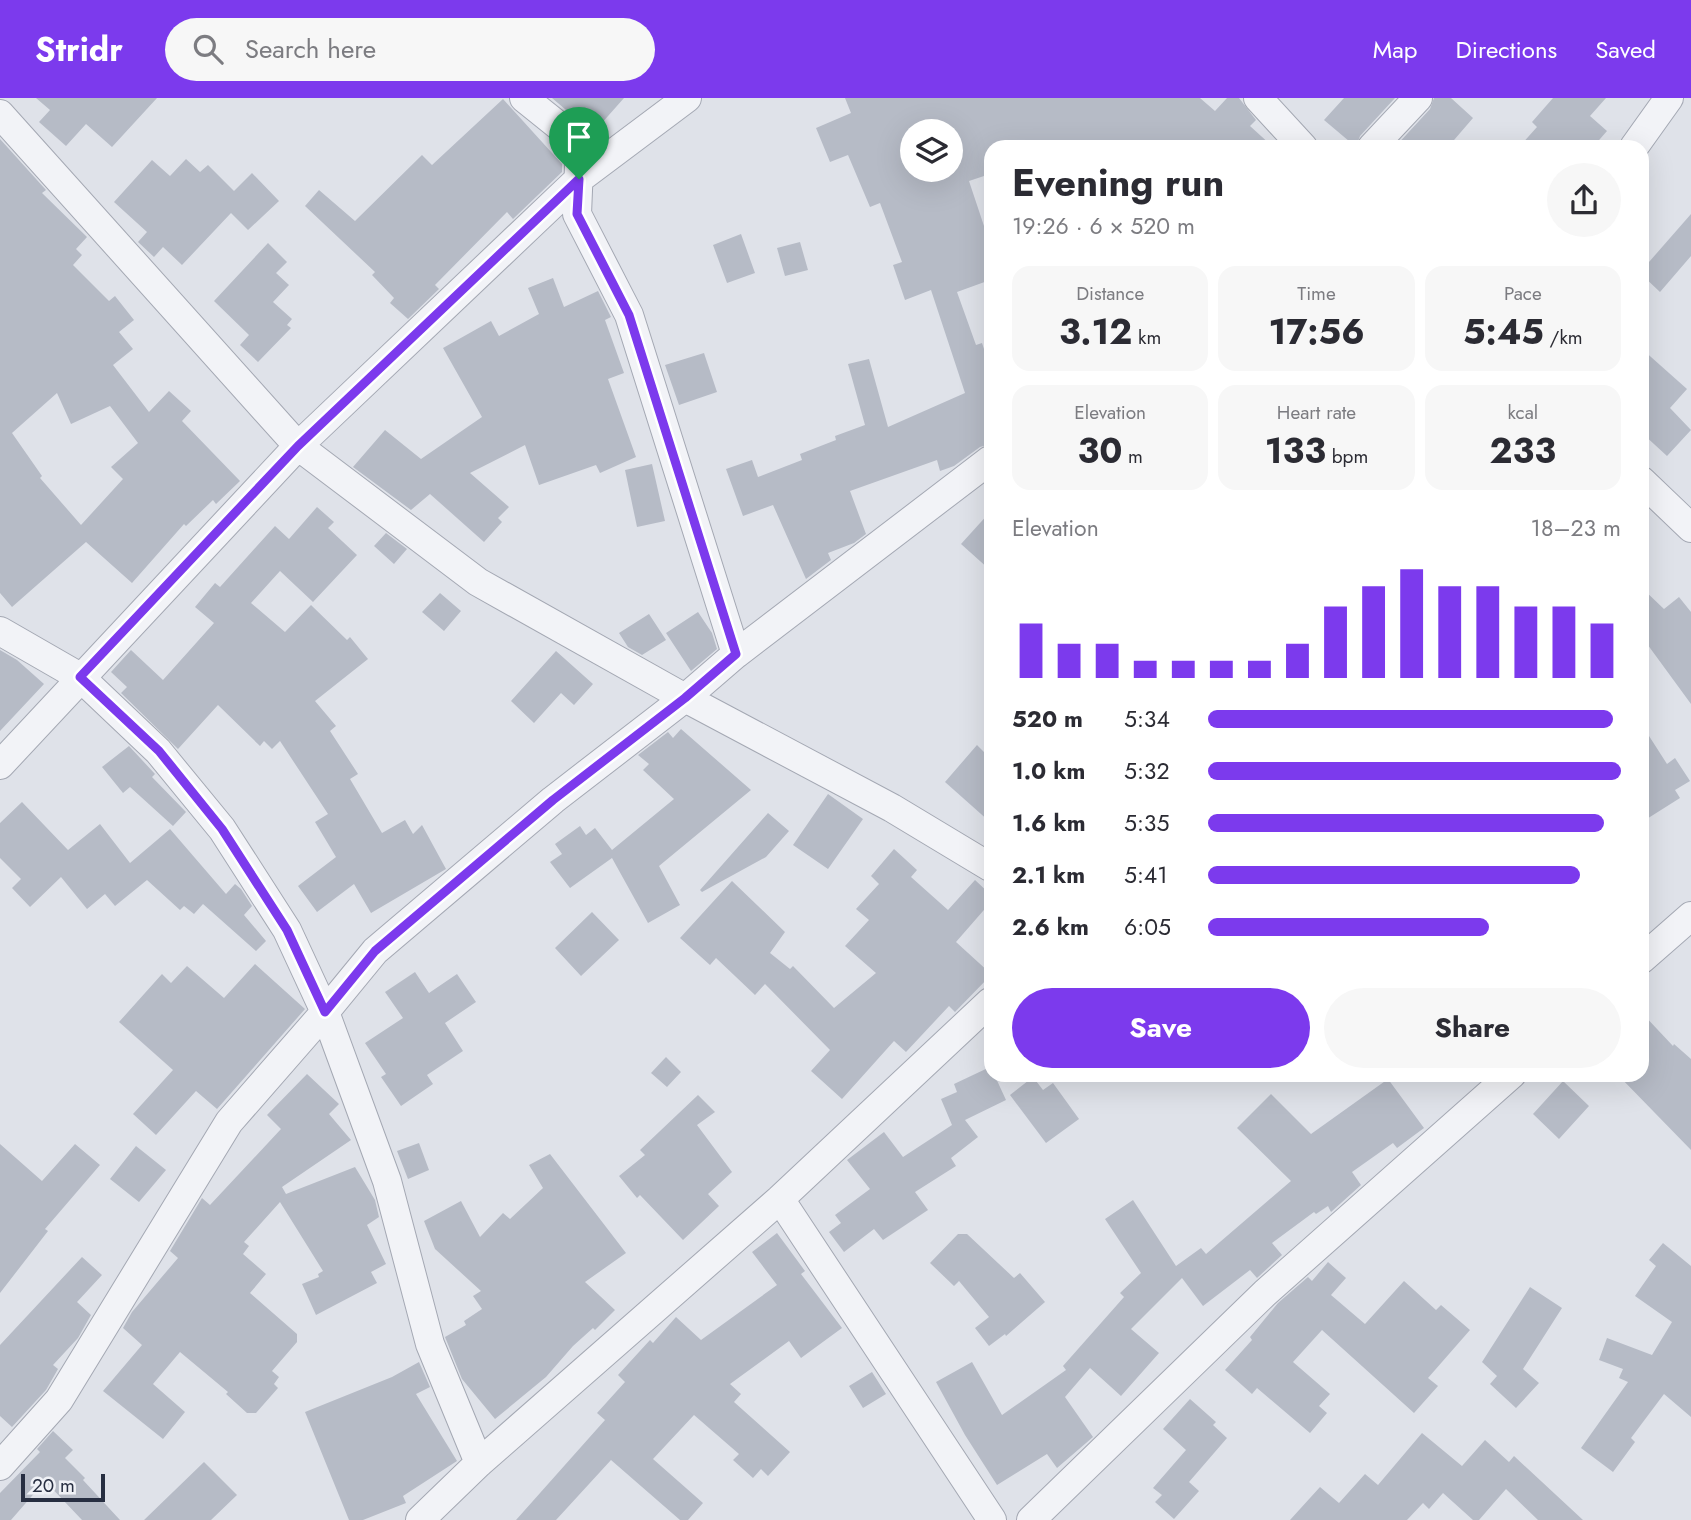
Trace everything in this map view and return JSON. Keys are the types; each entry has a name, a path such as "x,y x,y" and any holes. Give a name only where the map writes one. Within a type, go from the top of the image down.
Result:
{"street":[{"path":"0,106 11,98"},
{"path":"524,98 580,143 577,214 629,315 736,654"},
{"path":"0,765 298,446 579,179 687,98"},
{"path":"1258,98 1297,140"},
{"path":"1379,140 1418,98"},
{"path":"1639,140 1669,98"},
{"path":"0,114 298,446 478,582 685,698 892,808 984,863"},
{"path":"0,1466 58,1400 229,1122 375,951 553,800 685,698 736,654 984,465"},
{"path":"1649,488 1691,528"},
{"path":"0,631 80,677 159,751 222,829 287,930 325,1012 387,1181 430,1344 479,1463"},
{"path":"1649,953 1691,916"},
{"path":"420,1520 479,1463 780,1199 984,1008"},
{"path":"1031,1520 1265,1293 1503,1082"},
{"path":"780,1199 992,1520"}],"building":[{"path":"36,98 157,98 112,147 86,124 66,146 39,122 50,110"},
{"path":"552,98 624,98 593,133"},
{"path":"845,98 1200,98 1215,111 1227,98 1239,98 1256,120 1250,126 1265,140 984,140 984,176 969,181 984,226 984,282 957,292 976,345 982,343 984,349 984,446 954,466 940,471 937,460 850,491 866,534 854,543 828,553 831,560 806,579 773,505 743,516 726,469 752,460 758,477 802,460 800,454 836,440 835,436 865,425 848,364 869,359 888,427 965,393 931,290 905,300 893,265 902,262 880,203 870,207 848,155 830,162 816,128 851,113"},
{"path":"1344,98 1395,98 1359,140 1348,140 1324,120"},
{"path":"1434,98 1451,98 1473,118 1454,140 1401,140 1430,109"},
{"path":"1553,98 1606,98 1590,116 1607,131 1599,140 1525,140 1537,127 1532,122"},
{"path":"503,99 562,164 562,172 513,219 507,212 435,285 439,289 408,319 390,303 394,298 372,275 375,272 305,206 319,190 355,221 422,155 432,165"},
{"path":"0,139 46,190 42,193 87,237 76,249 82,255 73,265 109,301 115,296 134,320 119,332 133,349 113,365 149,412 169,391 191,411 182,421 240,481 216,504 213,500 186,526 184,524 132,583 86,542 12,607 0,593","holes":["57,393 71,424 110,406 138,443 111,467 123,479 81,525 40,478 42,476 12,433"]},
{"path":"186,159 200,172 208,165 234,191 252,173 279,201 248,230 231,213 182,265 163,247 154,257 138,242 147,232 114,202 152,160 170,176"},
{"path":"1691,214 1691,256 1660,292 1649,282 1649,262"},
{"path":"741,234 755,273 727,283 713,245"},
{"path":"800,242 808,270 785,276 777,248"},
{"path":"268,243 287,262 276,273 289,285 273,302 292,319 287,325 291,328 258,362 240,345 249,335 214,301"},
{"path":"553,278 564,307 598,291 611,317 605,320 624,373 608,379 636,457 600,473 596,465 539,485 525,445 470,473 509,507 498,518 502,522 484,542 430,494 411,510 353,467 385,430 421,459 482,417 443,348 491,321 499,336 539,314 528,288"},
{"path":"704,353 717,392 679,405 665,365"},
{"path":"1649,355 1687,389 1670,408 1691,430 1667,456 1649,439"},
{"path":"652,464 665,521 637,527 625,470"},
{"path":"317,507 334,522 328,528 357,555 313,602 280,571 251,603 285,632 311,605 347,640 350,637 368,659 315,701 336,726 330,731 358,774 350,779 382,833 405,820 413,834 422,825 446,869 371,913 354,884 317,912 298,886 336,857 315,822 328,814 280,741 272,749 264,741 260,746 218,705 178,749 121,693 127,687 111,672 131,650 163,680 214,623 195,607 215,583 220,587 275,526 289,539"},
{"path":"984,519 984,565 961,544"},
{"path":"386,533 407,549 394,564 374,546"},
{"path":"440,593 461,611 444,631 422,612"},
{"path":"1649,595 1664,609 1679,597 1691,612 1691,704 1649,647"},
{"path":"698,612 712,633 717,649 691,671 666,633"},
{"path":"649,614 666,640 642,655 628,647 619,633"},
{"path":"0,650 17,660 44,684 0,731"},
{"path":"556,651 593,684 574,705 561,693 534,723 511,701"},
{"path":"681,729 751,790 659,866 680,905 648,923 612,858 570,888 550,862 562,854 555,844 580,826 586,835 595,828 612,850 674,799 643,770 649,764 638,755 668,732 673,738"},
{"path":"1649,736 1667,764 1675,758 1690,781 1675,790 1680,798 1649,818"},
{"path":"977,745 984,752 984,817 945,782"},
{"path":"129,746 155,774 152,777 186,812 173,826 130,787 123,793 102,767"},
{"path":"828,794 863,819 828,869 793,845"},
{"path":"22,802 68,850 100,824 130,863 170,829 226,894 235,884 241,889 252,906 244,915 266,941 256,951 203,904 194,914 184,906 180,910 147,880 115,906 105,894 87,909 61,877 30,907 12,888 21,879 0,858 0,823"},
{"path":"768,813 789,831 766,857 702,892 700,890"},
{"path":"894,849 917,870 911,877 948,910 975,880 984,888 984,910 956,942 984,968 984,982 955,1012 949,1006 906,1052 894,1041 842,1099 811,1071 830,1050 765,984 755,995 716,958 710,965 680,938 732,881 785,932 770,953 790,969 793,966 834,1008 876,973 845,946 869,920 856,909 879,884 871,876"},
{"path":"592,912 619,940 581,976 555,948"},
{"path":"255,964 305,1009 217,1109 196,1091 156,1135 133,1114 173,1070 119,1022 162,974 171,983 187,966 224,998"},
{"path":"415,972 429,993 457,974 476,1002 445,1023 463,1051 427,1075 433,1084 401,1106 381,1077 386,1074 365,1043 403,1018 385,992"},
{"path":"1649,1020 1673,1046 1674,1044 1691,1059 1691,1150 1625,1082 1649,1082"},
{"path":"666,1057 681,1072 667,1087 651,1073"},
{"path":"984,1070 984,1082 998,1082 1006,1100 965,1120 978,1137 951,1158 956,1166 915,1192 928,1210 883,1240 874,1229 844,1252 829,1232 841,1223 835,1215 870,1189 847,1160 884,1132 903,1157 952,1125 941,1099 957,1092 954,1084"},
{"path":"307,1074 339,1104 329,1114 351,1140 282,1187 286,1194 355,1167 375,1200 379,1217 367,1225 386,1264 371,1272 377,1283 316,1315 302,1284 319,1277 318,1274 323,1271 280,1202 244,1242 249,1246 243,1254 266,1274 250,1293 297,1334 297,1342 272,1371 279,1377 274,1384 278,1388 256,1413 247,1413 226,1394 228,1392 180,1352 153,1384 185,1412 163,1439 103,1391 142,1345 123,1328 132,1312 178,1258 170,1251 202,1198 210,1205 281,1129 267,1115"},
{"path":"1027,1082 1037,1082 1043,1090 1053,1083 1079,1119 1046,1143 1010,1095"},
{"path":"1384,1082 1390,1082 1424,1128 1397,1148 1393,1143 1352,1172 1361,1185 1331,1212 1328,1206 1316,1214 1314,1212 1272,1243 1282,1255 1257,1278 1250,1270 1203,1306 1182,1278 1131,1329 1159,1353 1121,1396 1090,1368 1065,1397 1093,1437 1057,1468 1047,1454 997,1485 936,1382 972,1362 1002,1415 1066,1370 1063,1366 1124,1297 1120,1293 1141,1273 1105,1219 1133,1200 1176,1266 1201,1248 1206,1254 1291,1181 1237,1128 1271,1094 1311,1134"},
{"path":"1562,1082 1589,1106 1559,1139 1533,1114"},
{"path":"698,1095 715,1112 697,1125 732,1172 708,1194 719,1206 683,1240 640,1195 637,1198 619,1176 645,1155 640,1150"},
{"path":"419,1143 429,1170 408,1179 397,1151"},
{"path":"0,1144 42,1181 75,1144 100,1165 45,1229 48,1231 0,1293"},
{"path":"136,1146 166,1170 139,1202 110,1179"},
{"path":"550,1154 626,1253 585,1282 615,1310 595,1330 593,1328 573,1346 546,1377 495,1419 462,1379 445,1337 466,1325 464,1321 482,1309 473,1296 481,1291 435,1249 424,1221 461,1201 480,1237 503,1213 510,1219 543,1188 529,1165"},
{"path":"777,1233 805,1271 801,1274 842,1328 801,1358 789,1341 730,1384 741,1394 734,1402 790,1452 768,1476 761,1469 753,1478 733,1460 739,1454 694,1415 653,1459 703,1503 688,1520 680,1520 611,1460 556,1520 516,1520 605,1420 597,1413 625,1382 618,1375 650,1340 653,1343 676,1317 701,1340 777,1285 752,1252"},
{"path":"958,1234 967,1234 1014,1278 1020,1273 1045,1302 1006,1336 1005,1334 989,1346 975,1328 989,1317 959,1281 954,1286 930,1263"},
{"path":"1663,1243 1691,1266 1691,1417 1664,1394 1631,1438 1635,1442 1613,1472 1581,1448 1628,1382 1619,1378 1623,1369 1599,1360 1607,1338 1652,1355 1672,1322 1635,1296 1656,1266 1649,1260"},
{"path":"82,1257 102,1275 77,1302 91,1315 78,1338 53,1365 58,1369 46,1390 12,1427 0,1416 0,1345"},
{"path":"1328,1262 1346,1278 1331,1295 1365,1324 1404,1281 1436,1310 1441,1305 1470,1330 1428,1378 1438,1386 1414,1413 1322,1330 1293,1362 1330,1394 1319,1406 1327,1413 1310,1433 1257,1388 1252,1394 1225,1370 1252,1340 1250,1337 1278,1303 1308,1277 1312,1281"},
{"path":"1530,1287 1562,1308 1523,1369 1539,1383 1516,1408 1490,1384 1497,1376 1482,1362"},
{"path":"419,1362 430,1387 416,1394 457,1461 403,1496 406,1503 363,1520 349,1520 305,1412 392,1377"},
{"path":"872,1372 886,1394 863,1408 849,1386"},
{"path":"1190,1399 1216,1422 1213,1425 1227,1438 1189,1482 1199,1491 1174,1519 1155,1502 1162,1495 1153,1488 1186,1450 1163,1429"},
{"path":"53,1431 73,1450 65,1458 120,1520 82,1520 45,1481 11,1520 0,1520 0,1493 40,1452 37,1449"},
{"path":"1422,1433 1462,1466 1485,1440 1509,1462 1514,1456 1583,1520 1538,1520 1506,1489 1479,1520 1473,1520 1443,1493 1429,1509 1423,1503 1407,1520 1290,1520 1320,1487 1339,1503 1365,1474 1378,1485"},
{"path":"204,1462 237,1495 211,1520 144,1520"}],"route":[{"path":"579,179 577,214 629,315 736,654 685,698 553,800 375,951 325,1012 287,930 222,829 159,751 80,677 298,446 579,179"}]}
